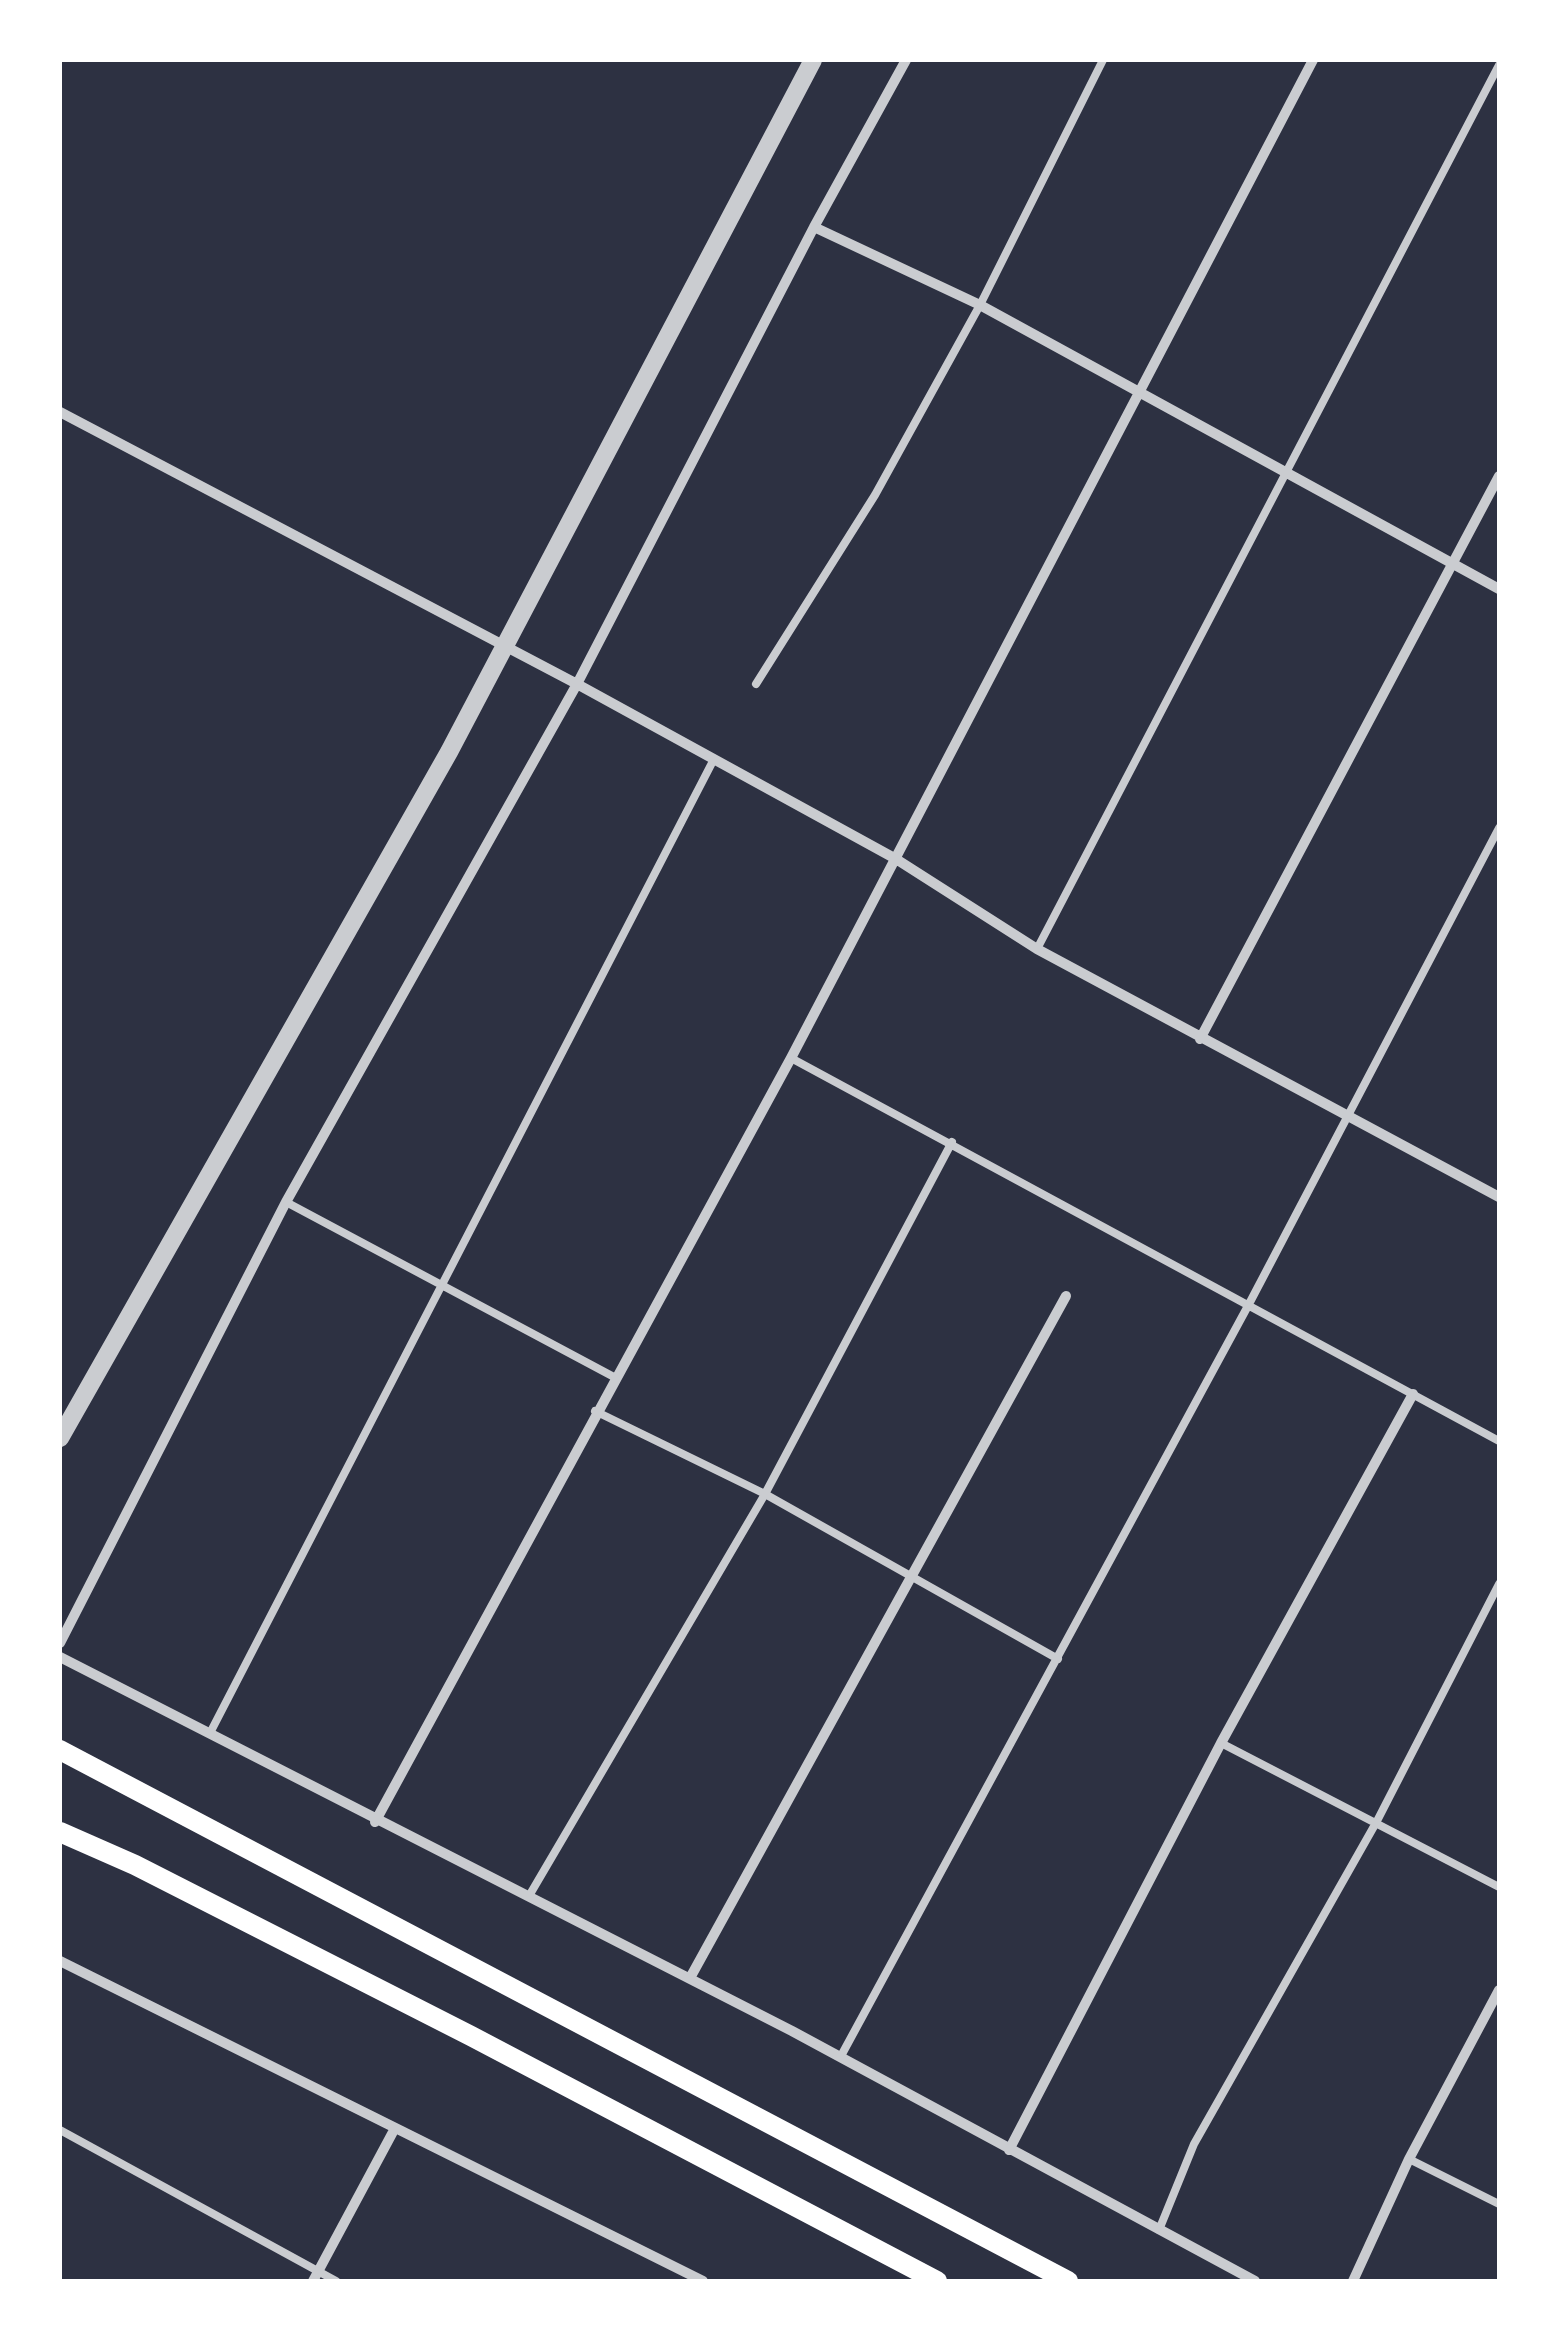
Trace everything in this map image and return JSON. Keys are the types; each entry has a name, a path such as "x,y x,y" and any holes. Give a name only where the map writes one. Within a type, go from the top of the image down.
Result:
{"main road":[{"path":"60,1750 1068,2281"},
{"path":"60,1832 135,1865 471,2036 936,2281"}],"street":[{"path":"60,1438 366,902 814,60"},
{"path":"60,1643 286,1202 578,684 814,226 906,60"},
{"path":"375,1822 791,1058 1314,60"},
{"path":"814,226 980,305 1499,589"},
{"path":"60,412 506,644 896,860 1037,950 1499,1197"},
{"path":"1200,1040 1499,476"},
{"path":"690,1978 1066,1296"},
{"path":"1008,2150 1221,1743 1413,1394"},
{"path":"60,1657 375,1822 841,2056 1255,2281"},
{"path":"60,1960 703,2281"},
{"path":"1352,2281 1409,2160 1495,2008 1499,1990"},
{"path":"316,2276 394,2130"}],"lane":[{"path":"756,684 875,494 980,305 1103,60"},
{"path":"1037,950 1499,65"},
{"path":"210,1734 714,759"},
{"path":"841,2056 1250,1304 1499,828"},
{"path":"791,1058 1499,1442"},
{"path":"529,1896 765,1494 952,1142"},
{"path":"286,1202 614,1378"},
{"path":"596,1411 765,1494 1058,1660"},
{"path":"1159,2230 1194,2144 1377,1821 1499,1584"},
{"path":"1221,1743 1499,1887"},
{"path":"60,2130 316,2276 336,2281"},
{"path":"1409,2160 1499,2204"}]}
